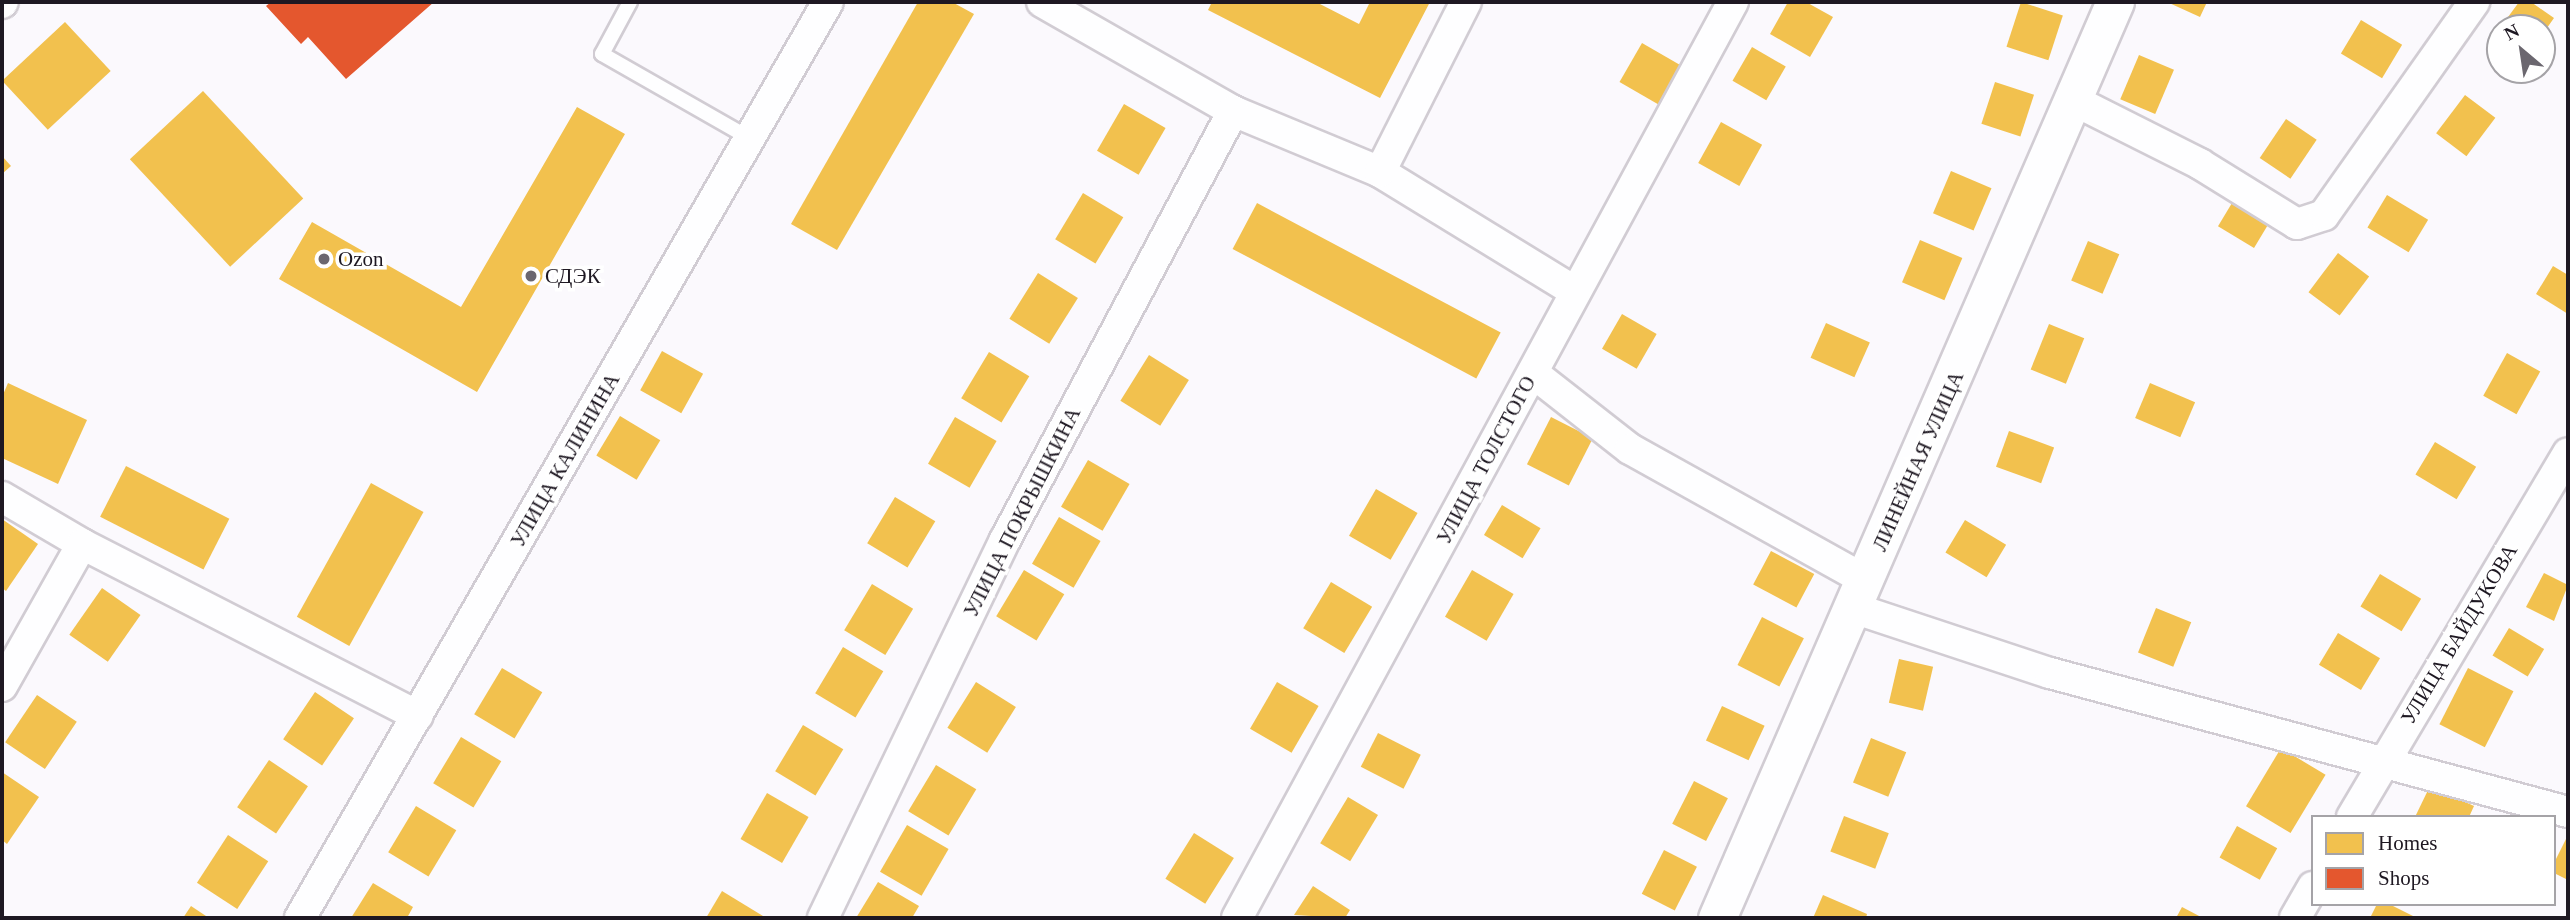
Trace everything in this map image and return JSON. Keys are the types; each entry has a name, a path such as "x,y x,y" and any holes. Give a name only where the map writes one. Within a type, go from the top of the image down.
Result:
{"street":[{"name":"УЛИЦА КАЛИНИНА","path":"300,918 828,2"},
{"path":"1042,2 1233,111 1380,172 1574,290"},
{"path":"1380,172 1466,2"},
{"name":"УЛИЦА ТОЛСТОГО","path":"1237,918 1533,373 1574,290 1733,2"},
{"name":"ЛИНЕЙНАЯ УЛИЦА","path":"1717,918 2075,102 2115,2"},
{"path":"2075,102 2200,164 2297,224 2324,215 2474,2"},
{"name":"УЛИЦА ПОКРЫШКИНА","path":"822,918 1005,540 1233,111"},
{"path":"1533,373 1630,449 1859,594 2050,673 2384,760 2568,812"},
{"name":"УЛИЦА БАЙДУКОВА","path":"2353,815 2568,453"},
{"path":"2,497 82,544 418,716"},
{"path":"2,686 82,544"},
{"path":"2295,918 2311,890"}],"lane":[{"path":"631,2 603,54 750,138"}],"building: Homes":[{"path":"918,2 952,2 974,14 837,250 791,224"},
{"path":"1212,2 1316,2 1359,24 1370,2 1430,2 1380,98 1208,10"},
{"path":"1788,2 1806,2 1833,17 1810,57 1770,34"},
{"path":"2021,2 2063,16 2048,60 2006,47"},
{"path":"2167,2 2207,2 2200,17"},
{"path":"2519,2 2531,2 2548,14 2510,14"},
{"path":"2361,20 2402,45 2382,78 2341,53"},
{"path":"65,22 111,71 48,130 2,81"},
{"path":"1642,43 1682,66 1659,105 1620,82"},
{"path":"1752,47 1786,66 1766,100 1732,81"},
{"path":"2139,55 2174,70 2155,114 2120,99"},
{"path":"1995,82 2034,95 2020,137 1981,124"},
{"path":"203,91 303,199 230,267 130,159"},
{"path":"2465,95 2495,118 2466,156 2436,133"},
{"path":"1124,104 1166,128 1139,175 1097,151"},
{"path":"577,107 625,134 477,392 279,279 312,222 461,307"},
{"path":"2286,119 2317,140 2290,179 2260,158"},
{"path":"1721,122 1762,145 1739,186 1698,163"},
{"path":"2,156 11,166 2,174"},
{"path":"1951,171 1992,188 1974,231 1933,213"},
{"path":"1083,193 1123,217 1095,263 1055,239"},
{"path":"2387,195 2428,220 2409,252 2367,228"},
{"path":"2235,198 2271,220 2254,248 2218,226"},
{"path":"1257,203 1501,333 1476,378 1233,249"},
{"path":"1920,240 1962,258 1944,300 1902,282"},
{"path":"2088,241 2119,254 2102,294 2071,281"},
{"path":"2338,253 2369,276 2340,316 2309,292"},
{"path":"2553,266 2568,275 2568,314 2536,294"},
{"path":"1038,273 1078,298 1049,344 1009,319"},
{"path":"1622,314 1657,334 1637,369 1602,349"},
{"path":"1826,323 1870,343 1854,377 1811,358"},
{"path":"2049,324 2084,338 2066,384 2031,369"},
{"path":"662,351 703,374 681,413 640,390"},
{"path":"989,352 1029,376 1001,422 961,398"},
{"path":"2507,353 2540,371 2516,414 2483,396"},
{"path":"1149,355 1189,380 1160,426 1120,401"},
{"path":"8,383 87,420 58,484 2,458 2,397"},
{"path":"2150,383 2195,402 2180,437 2135,418"},
{"path":"620,416 660,440 637,480 596,455"},
{"path":"955,417 997,441 970,488 928,464"},
{"path":"1551,417 1593,438 1569,486 1527,464"},
{"path":"2009,431 2054,447 2041,483 1996,467"},
{"path":"2435,442 2476,467 2457,499 2415,475"},
{"path":"1088,460 1130,484 1103,531 1061,507"},
{"path":"126,466 229,519 203,569 100,517"},
{"path":"371,483 423,512 349,646 297,617"},
{"path":"1376,489 1418,513 1391,560 1349,536"},
{"path":"895,497 935,521 907,567 867,543"},
{"path":"1502,505 1541,528 1523,558 1484,535"},
{"path":"1059,517 1101,541 1074,588 1032,564"},
{"path":"2,519 38,544 6,591 2,588"},
{"path":"1965,520 2006,545 1987,577 1945,553"},
{"path":"1771,551 1814,574 1796,608 1753,585"},
{"path":"1024,570 1064,594 1036,640 996,616"},
{"path":"1472,570 1514,594 1487,641 1445,617"},
{"path":"2544,573 2568,585 2554,621 2526,607"},
{"path":"2380,574 2421,599 2402,631 2360,607"},
{"path":"1331,582 1372,607 1344,653 1303,628"},
{"path":"872,584 913,609 885,655 844,630"},
{"path":"102,588 141,615 108,662 69,635"},
{"path":"2156,608 2191,622 2173,667 2138,653"},
{"path":"1762,617 1804,638 1779,686 1737,665"},
{"path":"2509,628 2544,649 2528,677 2493,655"},
{"path":"2338,633 2380,658 2361,690 2319,665"},
{"path":"843,647 883,671 855,717 815,693"},
{"path":"1899,659 1933,667 1923,711 1889,703"},
{"path":"502,668 542,692 514,738 474,714"},
{"path":"2468,668 2513,691 2485,747 2439,724"},
{"path":"976,682 1016,707 987,753 947,728"},
{"path":"1277,682 1319,706 1292,753 1250,729"},
{"path":"315,692 354,718 322,766 283,739"},
{"path":"37,695 77,722 45,769 5,742"},
{"path":"1722,706 1765,726 1749,760 1706,740"},
{"path":"803,725 843,749 815,795 775,771"},
{"path":"1378,733 1421,755 1404,789 1361,767"},
{"path":"461,737 501,761 473,807 433,783"},
{"path":"1871,738 1906,752 1888,797 1853,783"},
{"path":"2281,748 2326,775 2291,833 2246,806"},
{"path":"269,760 308,786 276,834 237,807"},
{"path":"936,765 976,789 948,835 908,811"},
{"path":"2,772 39,797 7,844 2,840"},
{"path":"1694,781 1728,798 1706,841 1672,824"},
{"path":"2430,786 2474,806 2470,815 2416,815"},
{"path":"767,793 809,817 782,863 740,839"},
{"path":"1348,797 1378,815 1350,861 1320,843"},
{"path":"416,806 456,830 428,876 388,852"},
{"path":"1844,816 1889,833 1875,869 1830,851"},
{"path":"907,825 949,849 922,896 880,872"},
{"path":"2237,826 2277,848 2260,880 2220,857"},
{"path":"1194,833 1234,858 1205,904 1165,879"},
{"path":"228,835 268,861 237,909 197,883"},
{"path":"2568,835 2568,880 2556,874 2556,859"},
{"path":"1664,850 1697,867 1675,910 1642,894"},
{"path":"878,882 919,906 912,918 856,918"},
{"path":"373,883 413,907 407,918 351,918"},
{"path":"1313,886 1350,910 1345,918 1294,915"},
{"path":"722,891 763,916 706,918"},
{"path":"1823,895 1867,914 1866,918 1813,918"},
{"path":"191,906 209,918 183,918"},
{"path":"2376,906 2393,906 2417,918 2370,918"},
{"path":"2182,907 2203,918 2176,918"}],"building: Shops":[{"path":"271,2 434,2 346,79 308,37 301,44 266,6"}],"place":[{"name":"Ozon","path":"324,259"},
{"name":"СДЭК","path":"531,276"}]}
